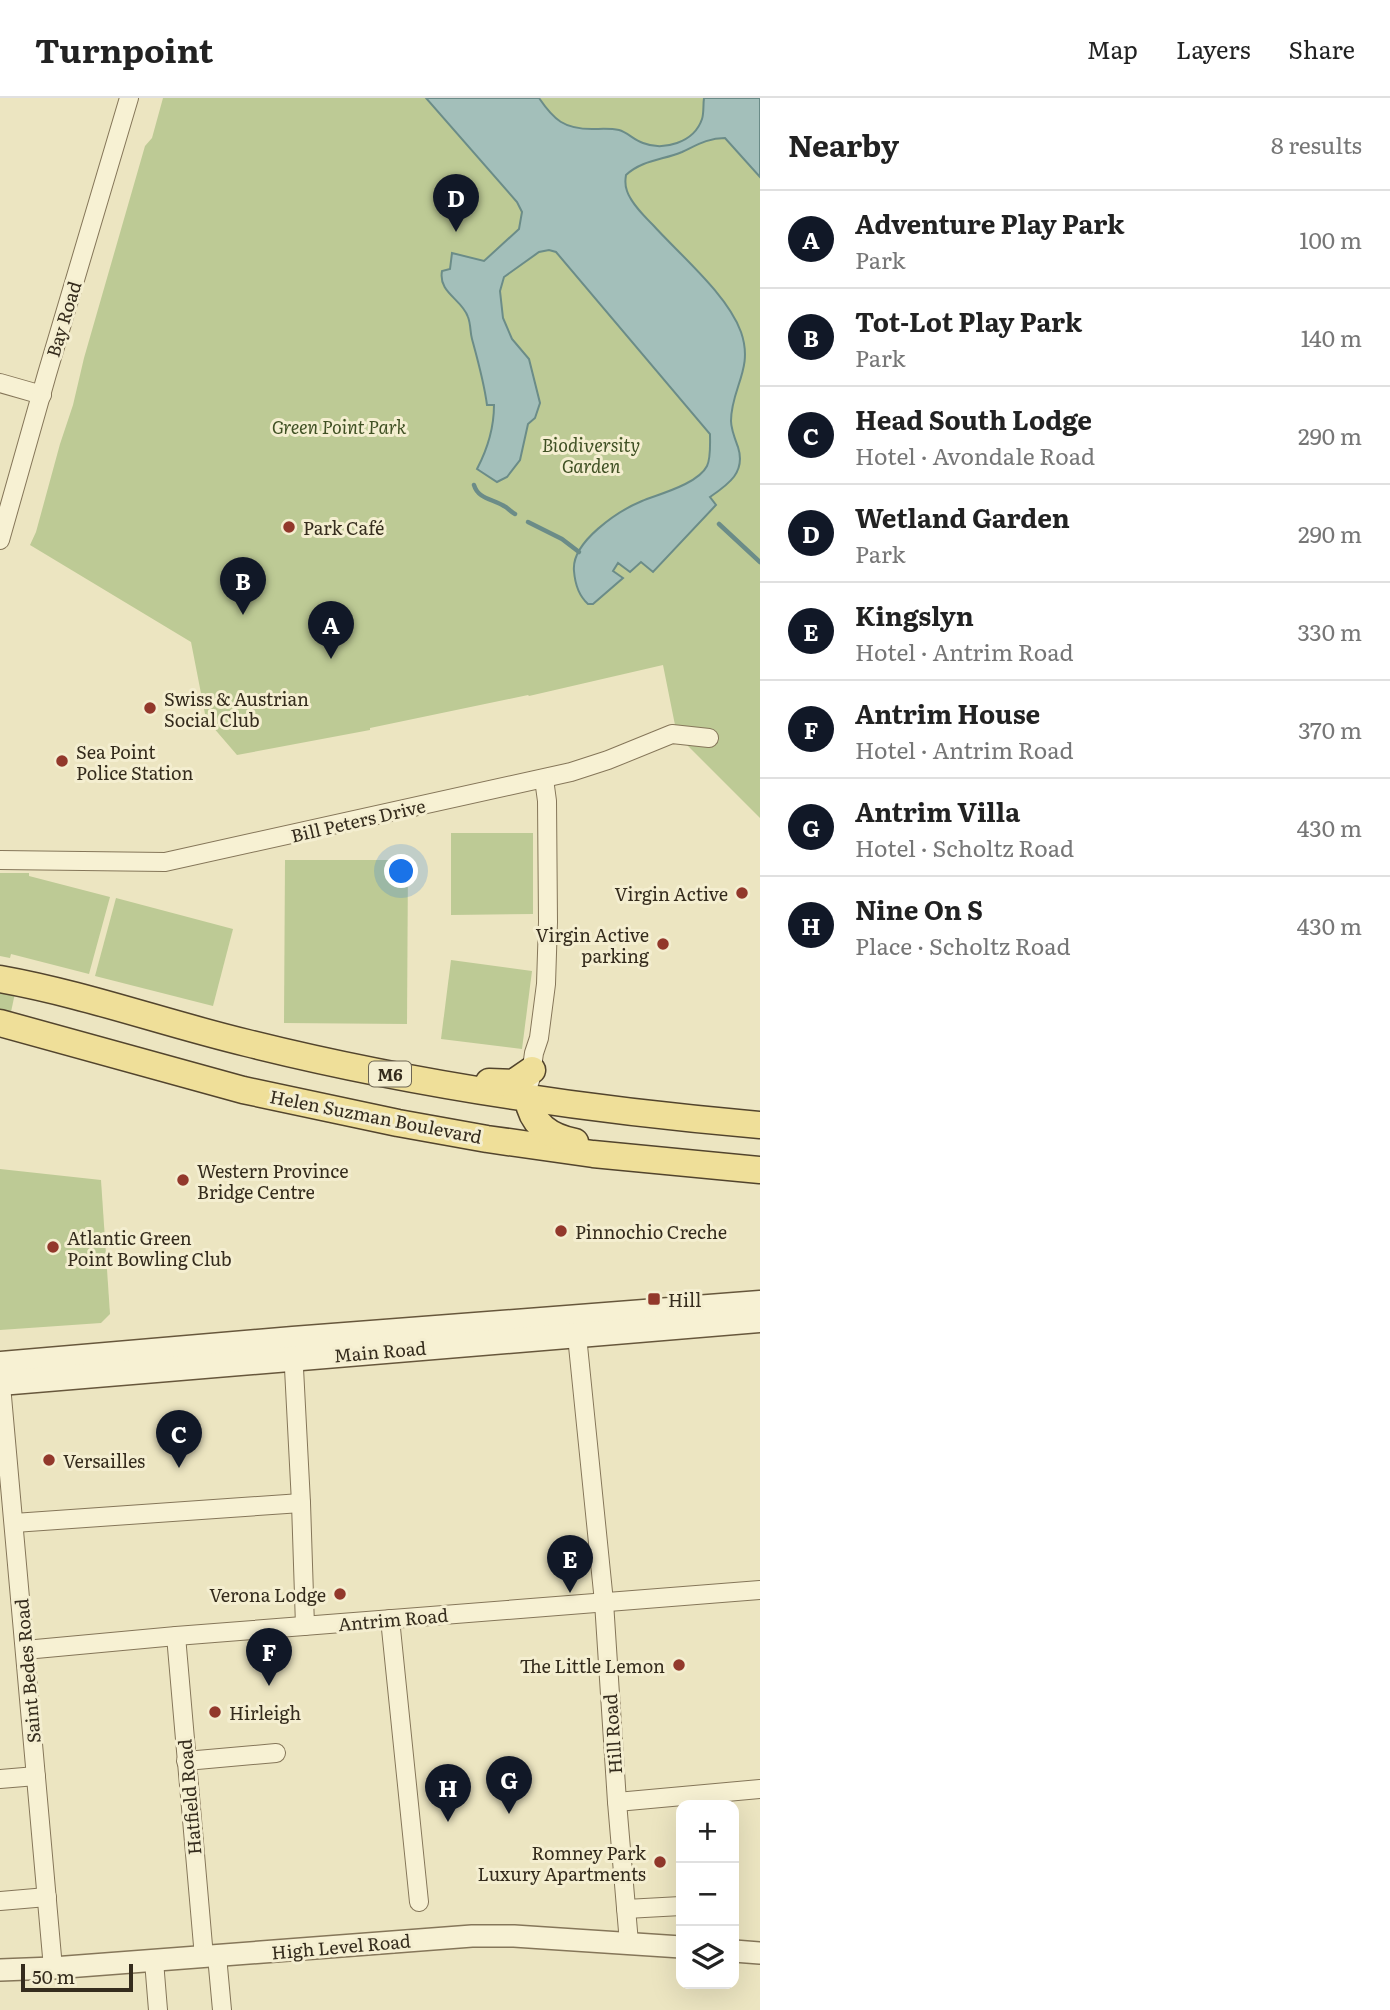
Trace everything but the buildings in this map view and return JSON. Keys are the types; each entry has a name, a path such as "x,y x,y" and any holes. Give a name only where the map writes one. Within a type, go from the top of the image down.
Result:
{"main road":[{"name":"M6","path":"0,979 68,994 245,1043 362,1070 566,1105 760,1125"},
{"name":"Helen Suzman Boulevard","path":"0,1023 243,1090 398,1123 593,1154 760,1170"},
{"path":"362,1070 411,1069 504,1084 518,1081 532,1070"},
{"path":"528,1098 532,1116 548,1132 562,1140 695,1157 760,1170"},
{"name":"Main Road","path":"576,1326 760,1303"},
{"name":"Main Road","path":"0,1364 293,1348 576,1326 760,1320"},
{"name":"Main Road","path":"0,1383 293,1348"}],"street":[{"name":"Bay Road","path":"0,540 129,98"},
{"path":"0,383 42,395"},
{"name":"Bill Peters Drive","path":"0,860 165,862 544,779 590,767 673,734 709,738"},
{"path":"544,779 547,801 548,922 546,984 539,1038 541,1083 566,1105"},
{"path":"528,1098 534,1053 539,1038"},
{"name":"Hill Road","path":"576,1326 604,1602 629,1943"},
{"path":"293,1348 305,1626"},
{"name":"Saint Bedes Road","path":"0,1374 53,1968"},
{"path":"14,1523 301,1503"},
{"name":"Antrim Road","path":"25,1650 760,1590"},
{"path":"390,1619 419,1902"},
{"name":"Hatfield Road","path":"176,1636 186,1762 211,1957 222,2010"},
{"path":"186,1762 276,1753"},
{"path":"0,1779 36,1776"},
{"path":"617,1802 760,1789"},
{"path":"0,1901 47,1897"},
{"path":"626,1909 676,1906"},
{"name":"High Level Road","path":"0,1970 211,1957 471,1936 522,1936 676,1947"},
{"path":"739,1951 760,1953"},
{"path":"154,1961 158,2010"}],"green space":[{"name":"Green Point Park","path":"163,98 760,98 760,818 685,743 690,730 675,725 663,665 370,730 237,755 206,719 191,642 30,545 73,405 145,146 152,138"},
{"path":"451,833 533,833 533,914 451,915"},
{"path":"285,860 408,860 407,1024 284,1023"},
{"path":"0,873 29,873 29,876 110,897 89,974 11,954 10,958 0,956"},
{"path":"116,898 233,929 213,1006 95,976"},
{"path":"451,960 532,971 522,1049 441,1039"},
{"path":"0,990 15,993 11,1012 0,1010"},
{"name":"Atlantic Green Point Bowling Club","path":"0,1169 101,1180 110,1314 101,1323 0,1330"}],"water":[{"path":"426,98 539,98 555,117 567,125 582,129 619,130 643,143 660,146 677,143 692,134 702,119 704,98 760,98 760,177 725,138 708,141 675,155 646,163 626,175 626,189 635,205 714,289 741,332 744,368 734,398 731,421 740,464 729,482 710,497 716,505 653,572 641,562 630,572 618,563 613,571 623,578 593,604 585,601 576,585 575,560 580,549 598,529 621,512 687,483 702,472 709,459 710,434 556,252 549,250 539,252 504,277 500,291 503,318 512,339 529,359 540,403 535,418 528,424 520,460 507,477 497,482 477,469 490,438 494,405 487,405 468,317 444,285 442,271 450,269 452,253 484,261 519,229 522,212 517,202"}],"waterway":[{"path":"474,485 482,496 515,514"},
{"path":"528,522 562,539 579,552"},
{"path":"719,524 760,562"}],"place":[{"name":"Wetland Garden","path":"456,232"},
{"name":"Park Café","path":"289,527"},
{"name":"Tot-Lot Play Park","path":"243,615"},
{"name":"Adventure Play Park","path":"331,659"},
{"name":"Swiss & Austrian Social Club","path":"150,708"},
{"name":"Sea Point Police Station","path":"62,761"},
{"name":"Virgin Active","path":"742,893"},
{"name":"Virgin Active parking","path":"663,944"},
{"name":"Western Province Bridge Centre","path":"183,1180"},
{"name":"Pinnochio Creche","path":"561,1231"},
{"name":"Atlantic Green Point Bowling Club","path":"53,1247"},
{"name":"Hill","path":"654,1299"},
{"name":"Versailles","path":"49,1460"},
{"name":"Head South Lodge","path":"179,1468"},
{"name":"Kingslyn","path":"570,1593"},
{"name":"Verona Lodge","path":"340,1594"},
{"name":"The Little Lemon","path":"679,1665"},
{"name":"Antrim House","path":"269,1686"},
{"name":"Hirleigh","path":"215,1712"},
{"name":"Antrim Villa","path":"509,1814"},
{"name":"Nine On S","path":"448,1822"},
{"name":"Romney Park Luxury Apartments","path":"660,1862"}],"park label":[{"name":"Biodiversity Garden","path":"591,454"}]}
